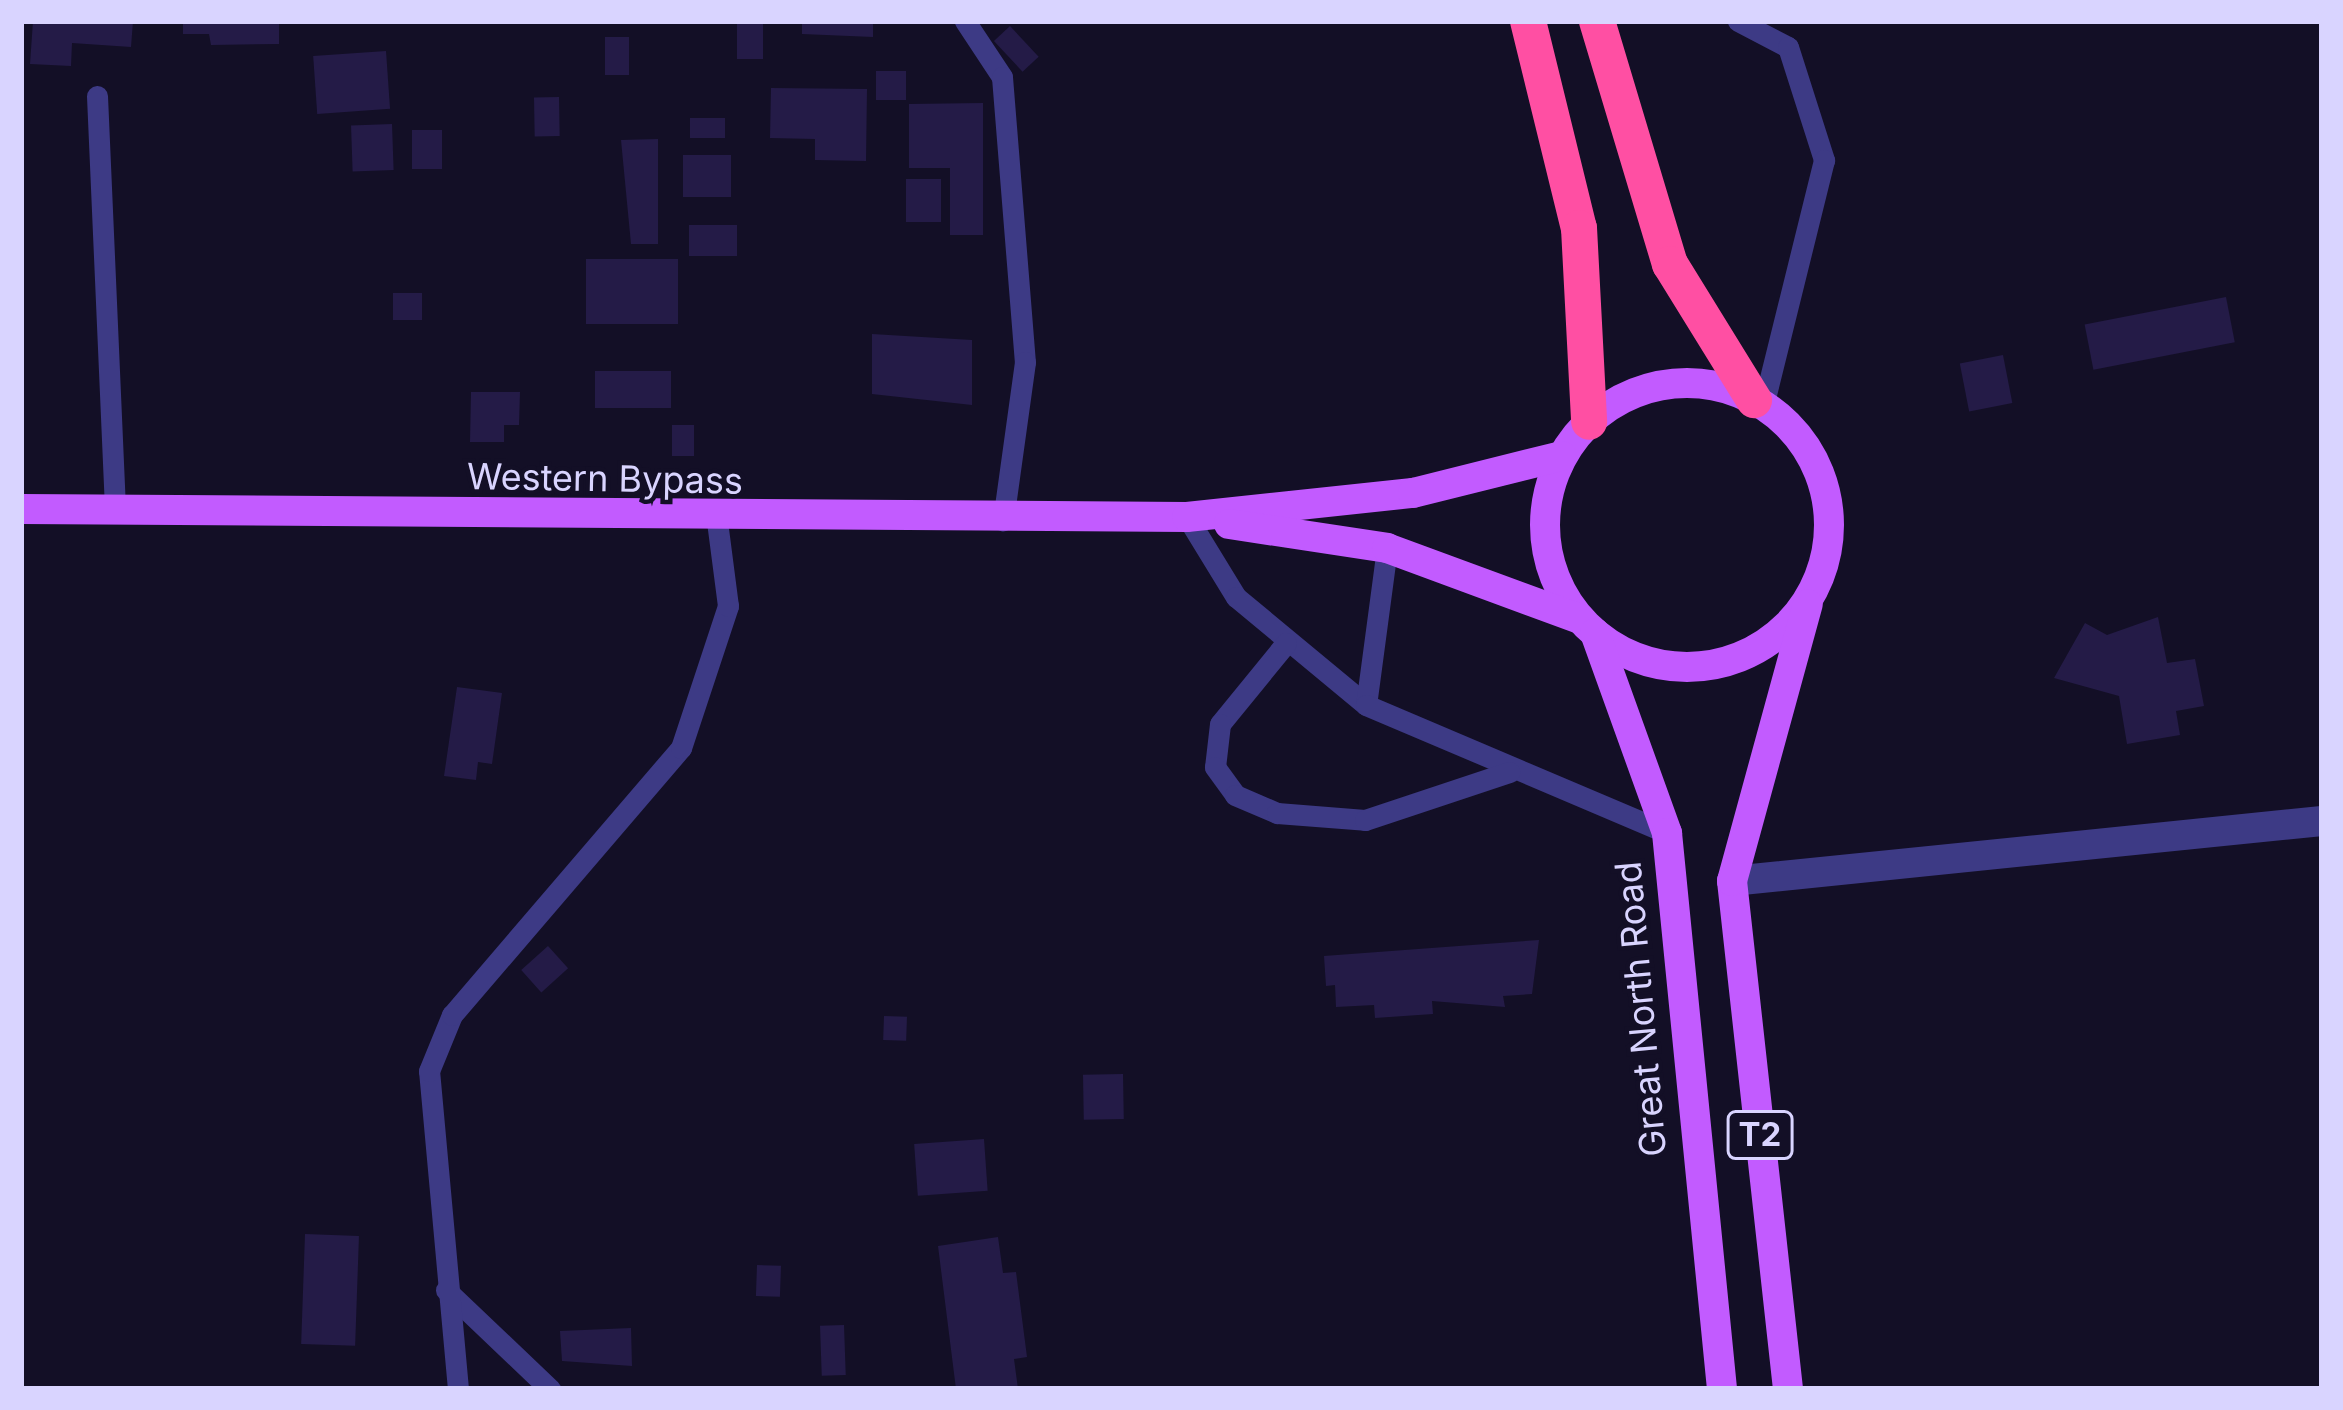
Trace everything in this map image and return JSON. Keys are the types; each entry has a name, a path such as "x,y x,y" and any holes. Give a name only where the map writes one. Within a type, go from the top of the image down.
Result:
{"highway":[{"path":"1528,21 1579,228 1589,422"},
{"path":"1597,21 1670,263 1758,403"}],"main road":[{"path":"1667,384 1758,403 1805,446 1827,500 1811,594 1759,647 1712,664 1662,664 1587,626 1545,541 1562,456 1589,422 1667,384"},
{"name":"Western Bypass","path":"21,509 717,521 1187,517 1413,493 1562,456"},
{"name":"Western Bypass","path":"1187,517 1387,548 1587,626"},
{"name":"T2","path":"1788,1389 1732,881 1811,594"},
{"name":"Great North Road","path":"1587,626 1667,833 1722,1389"}],"street":[{"path":"1732,881 2322,821"}],"lane":[{"path":"965,21 1001,77 1025,362 1003,520"},
{"path":"1738,21 1788,47 1824,160 1758,403"},
{"path":"97,96 115,510"},
{"path":"1187,517 1236,597 1286,643 1366,704 1509,772 1667,833"},
{"path":"458,1389 429,1071 452,1015 681,748 725,622 717,521"},
{"path":"1366,704 1387,548"},
{"path":"1286,643 1220,724 1214,767 1234,795 1277,813 1365,820 1509,772"},
{"path":"446,1290 550,1389"}],"building":[{"path":"33,21 133,21 131,47 72,43 71,66 30,64"},
{"path":"183,21 279,21 279,44 211,45 209,34 183,34"},
{"path":"737,21 763,21 763,59 737,59"},
{"path":"802,21 873,21 873,37 802,34"},
{"path":"1010,26 1039,57 1023,72 994,41"},
{"path":"605,37 629,37 629,75 605,75"},
{"path":"386,51 390,109 317,114 313,56"},
{"path":"876,71 906,71 906,100 876,100"},
{"path":"771,88 867,89 866,161 815,160 815,139 770,138"},
{"path":"534,97 559,97 560,136 535,136"},
{"path":"983,103 983,235 950,235 950,168 909,168 909,104"},
{"path":"690,118 725,118 725,138 690,138"},
{"path":"392,124 394,170 353,171 351,125"},
{"path":"412,130 442,130 442,169 412,169"},
{"path":"658,139 658,244 631,244 621,140"},
{"path":"683,155 731,155 731,197 683,197"},
{"path":"906,179 941,179 941,222 906,222"},
{"path":"689,225 737,225 737,256 689,256"},
{"path":"586,259 678,259 678,324 586,324"},
{"path":"393,293 422,293 422,320 393,320"},
{"path":"2226,297 2235,342 2093,370 2085,324"},
{"path":"872,334 972,340 972,405 872,394"},
{"path":"2003,355 2012,403 1969,411 1960,363"},
{"path":"595,371 671,371 671,408 595,408"},
{"path":"471,392 520,392 519,425 504,425 504,442 470,442"},
{"path":"672,425 694,425 694,456 672,456"},
{"path":"2158,617 2167,663 2195,659 2204,706 2176,711 2180,735 2127,744 2119,696 2054,678 2085,623 2107,635"},
{"path":"457,687 502,693 492,764 478,762 476,780 444,776"},
{"path":"1539,940 1532,994 1503,996 1505,1007 1432,1001 1433,1014 1375,1018 1374,1005 1336,1007 1335,985 1326,986 1324,956"},
{"path":"548,946 568,968 541,992 521,970"},
{"path":"884,1016 907,1017 906,1041 883,1040"},
{"path":"1123,1074 1124,1119 1084,1120 1083,1075"},
{"path":"984,1139 988,1191 918,1196 914,1144"},
{"path":"305,1234 359,1236 355,1346 301,1344"},
{"path":"998,1237 1003,1273 1016,1272 1027,1357 1014,1359 1018,1389 956,1389 938,1246"},
{"path":"757,1265 781,1266 780,1297 756,1296"},
{"path":"844,1325 846,1375 822,1376 820,1326"},
{"path":"631,1328 632,1366 562,1361 560,1331"}]}
